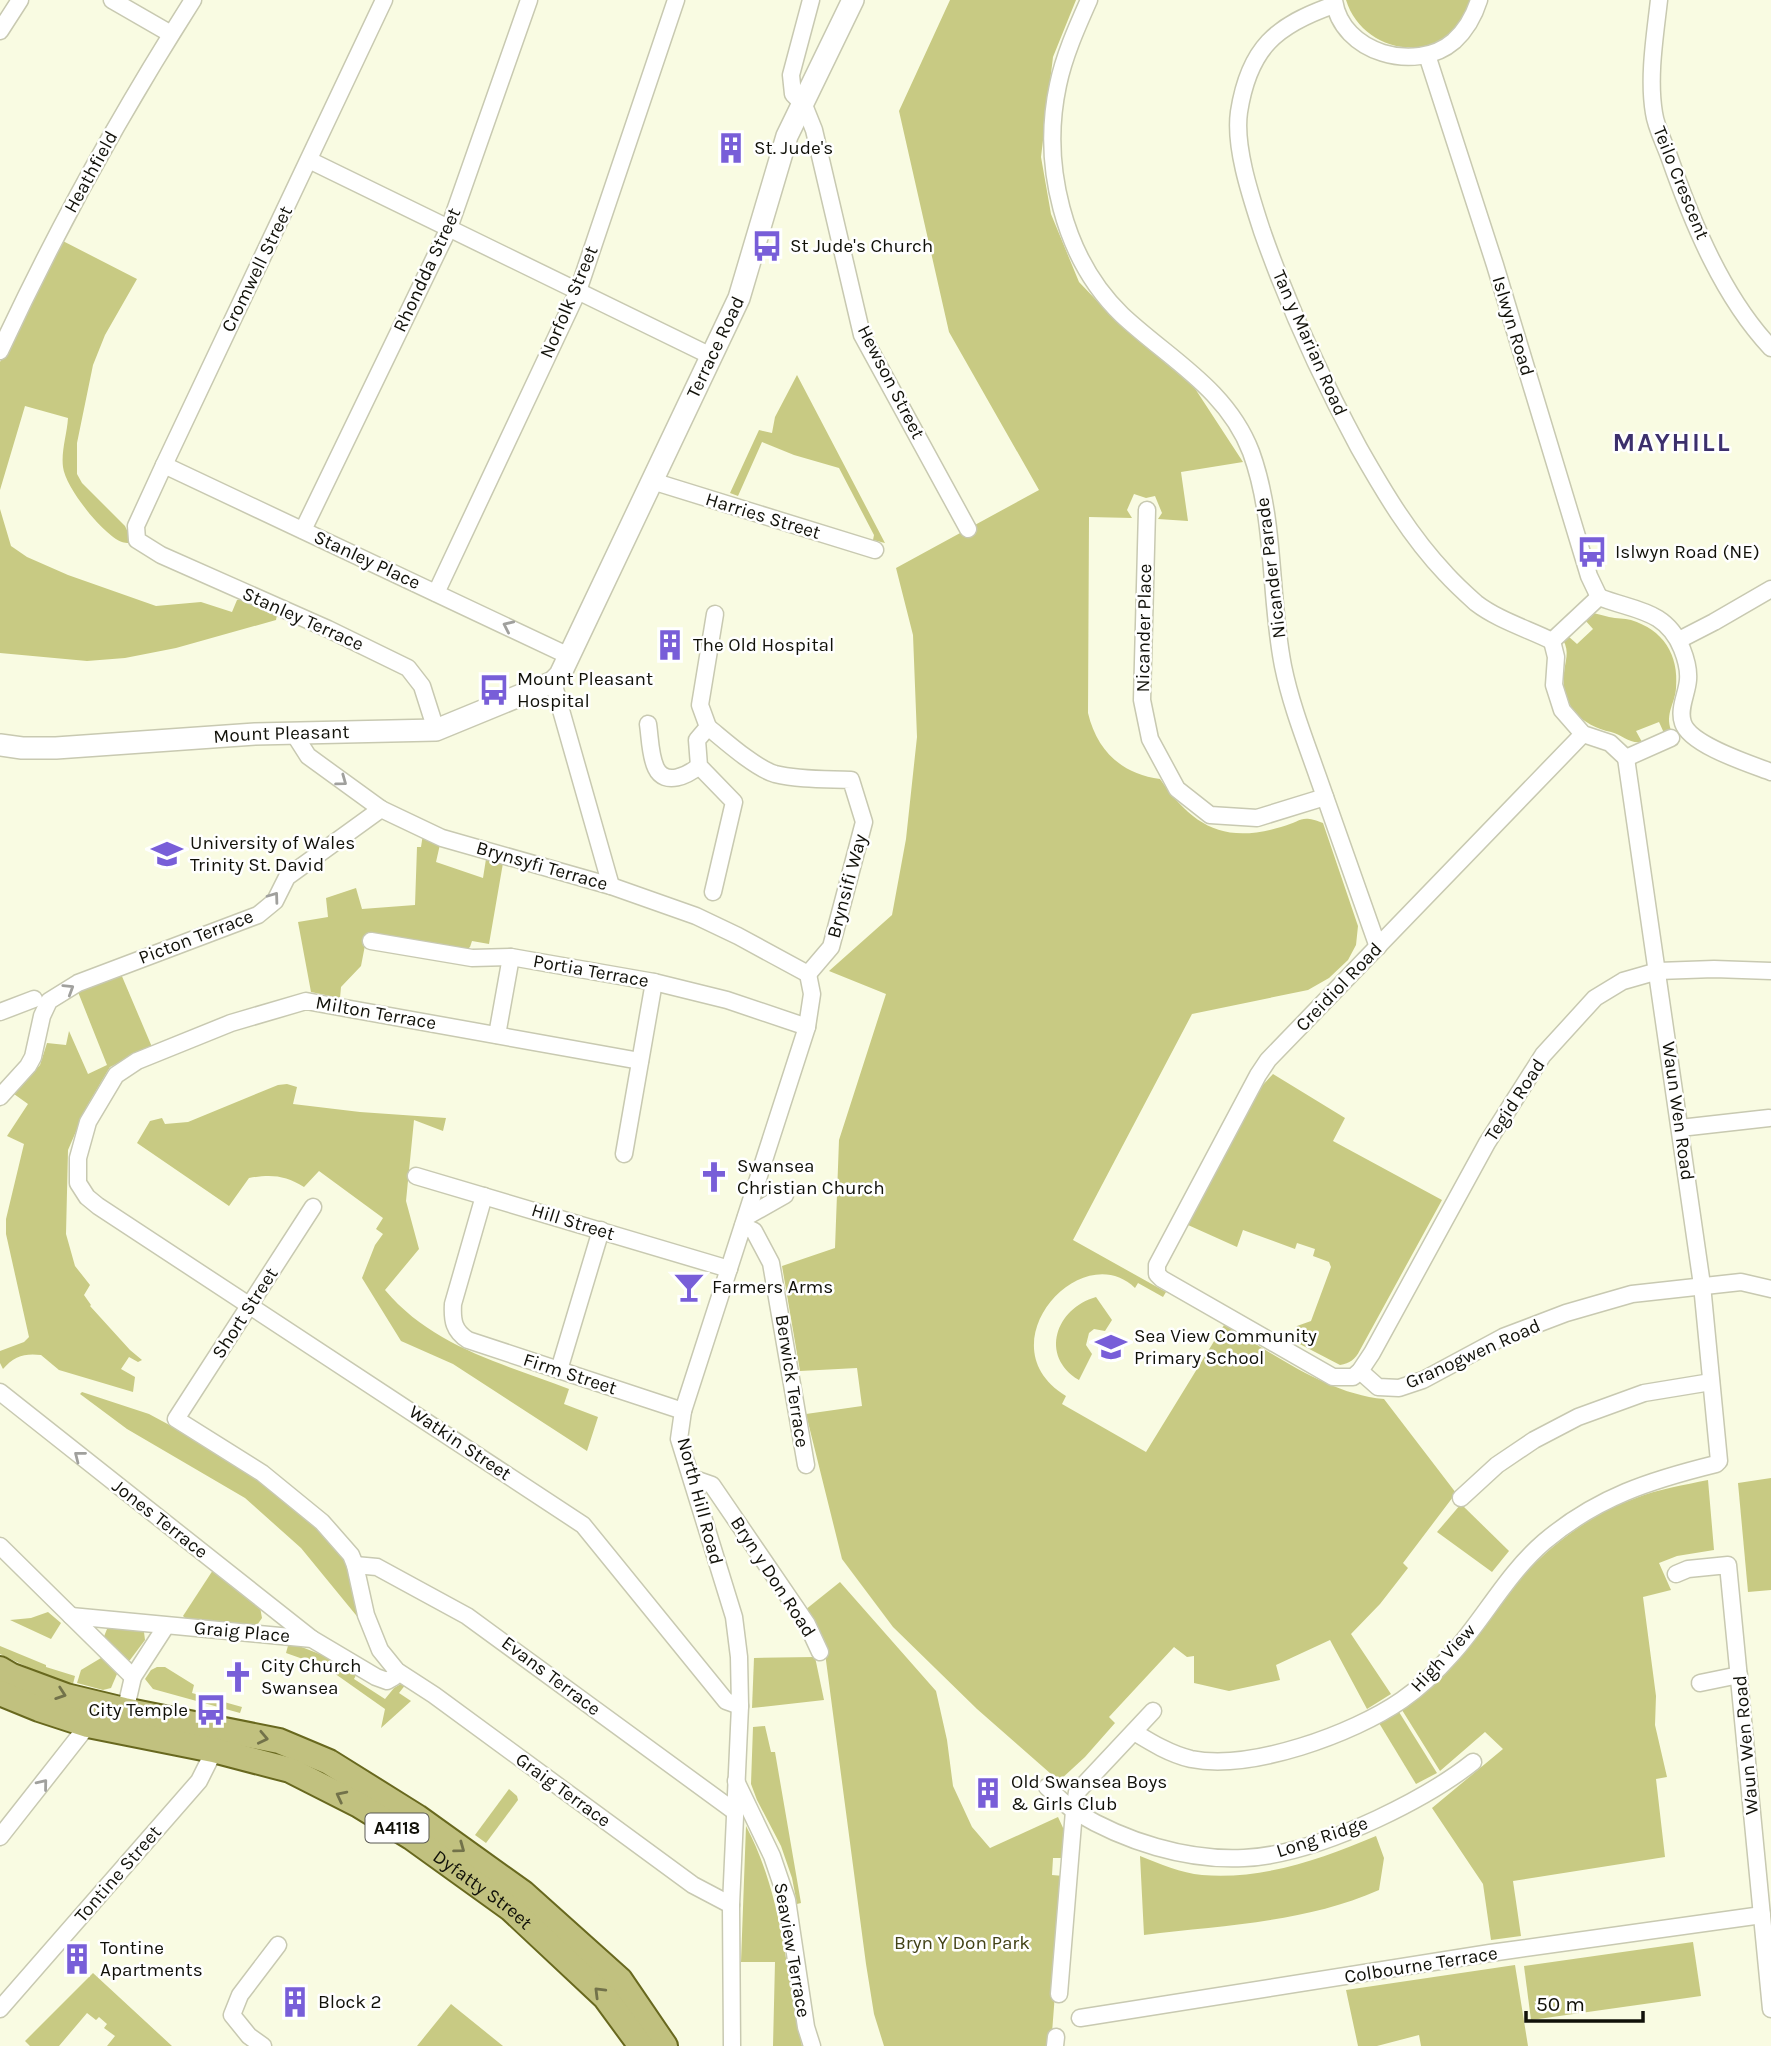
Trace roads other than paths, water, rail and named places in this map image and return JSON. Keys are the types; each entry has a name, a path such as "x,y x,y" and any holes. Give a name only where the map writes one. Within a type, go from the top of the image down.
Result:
{"main road":[{"name":"A4118","path":"0,1669 124,1722"},
{"name":"A4118","path":"0,1693 88,1725"},
{"name":"Dyfatty Street","path":"88,1725 124,1722 215,1739 279,1741 329,1762 417,1816 523,1893 620,1980 665,2046"},
{"name":"Dyfatty Street","path":"215,1739 290,1770 359,1805 411,1837 511,1909 605,1997 641,2046"}],"street":[{"path":"0,31 19,0"},
{"path":"112,0 171,34"},
{"name":"Heathfield","path":"0,351 64,220 193,0"},
{"name":"Cromwell Street","path":"137,540 136,526 384,0"},
{"name":"Rhondda Street","path":"303,530 449,228 529,0"},
{"name":"Norfolk Street","path":"436,593 578,291 676,0"},
{"path":"804,105 793,94 791,75 811,0"},
{"name":"Terrace Road","path":"553,682 560,675 739,298 787,136 853,0"},
{"name":"Nicander Parade","path":"1089,0 1058,85 1053,143 1063,218 1101,293 1123,315 1204,382 1231,414 1250,450 1264,500 1283,664 1292,707 1378,947"},
{"path":"1334,2 1346,27 1360,41 1379,52 1402,58 1427,55 1453,42 1472,21 1479,0"},
{"name":"Teilo Crescent","path":"1658,0 1653,59 1654,114 1689,207 1717,269 1739,305 1771,348"},
{"name":"Tan y Marian Road","path":"1334,2 1277,32 1261,51 1248,77 1239,114 1241,153 1249,191 1270,254 1334,402 1387,497 1414,536 1445,573 1477,604 1552,641"},
{"name":"Islwyn Road","path":"1427,55 1495,265 1589,576 1599,597"},
{"name":"Hewson Street","path":"804,105 814,130 862,335 968,529"},
{"path":"310,160 711,356"},
{"name":"Stanley Place","path":"164,465 569,656"},
{"name":"Harries Street","path":"652,481 875,551"},
{"name":"Nicander Place","path":"1147,510 1142,700 1150,739 1177,789 1210,814 1257,818 1325,797"},
{"name":"Stanley Terrace","path":"137,540 161,555 328,629 408,668 422,686 436,730"},
{"path":"1679,640 1771,589"},
{"path":"1671,738 1626,758 1610,743 1583,734 1570,721 1556,697 1556,657 1552,641 1599,597 1644,610 1666,624 1679,640 1689,670 1682,705 1683,723 1694,736 1728,755 1771,772"},
{"path":"713,892 734,802 699,766 697,740 708,727 700,705 715,614"},
{"path":"553,682 611,886"},
{"name":"Mount Pleasant","path":"0,746 56,748 231,736 436,730 553,682"},
{"path":"648,724 656,768 663,775 673,778 687,776 699,766"},
{"name":"Brynsifi Way","path":"708,727 772,773 850,780 864,822 831,947 808,974"},
{"name":"Brynsyfi Terrace","path":"294,734 308,756 380,808 442,838 611,886 696,916 808,974"},
{"name":"Creidiol Road","path":"1360,1371 1353,1377 1333,1377 1162,1279 1157,1274 1157,1265 1258,1074 1268,1060 1583,734"},
{"name":"Waun Wen Road","path":"1626,758 1702,1284 1720,1457 1716,1464"},
{"name":"Picton Terrace","path":"0,1097 33,1057 42,1016 49,1001 78,983 257,915 275,901 287,877 380,808"},
{"name":"Portia Terrace","path":"371,942 472,958 511,957 654,982 727,1000 807,1027"},
{"path":"497,1035 511,957"},
{"name":"Tegid Road","path":"1360,1371 1487,1143 1543,1055 1595,999 1623,981 1658,971 1771,971"},
{"name":"North Hill Road","path":"732,2046 731,1905 740,1706 739,1657 734,1617 679,1438 683,1410 807,1027 812,994 808,974"},
{"path":"624,1154 654,982"},
{"path":"0,1012 34,999"},
{"name":"Milton Terrace","path":"78,1183 78,1158 88,1122 116,1075 137,1061 232,1023 306,1000 640,1061"},
{"path":"1680,1128 1769,1118"},
{"name":"Hill Street","path":"416,1176 729,1269"},
{"name":"Watkin Street","path":"78,1183 87,1197 135,1230 583,1525 726,1701 740,1706"},
{"path":"744,1221 785,1195"},
{"name":"Firm Street","path":"485,1196 453,1304 452,1319 458,1334 468,1340 683,1410"},
{"name":"Short Street","path":"313,1207 176,1419 262,1473 331,1532 351,1555 355,1565"},
{"name":"Berwick Terrace","path":"744,1221 754,1231 771,1263 806,1465"},
{"path":"559,1370 601,1230"},
{"name":"Granogwen Road","path":"1360,1371 1378,1387 1399,1388 1423,1380 1503,1337 1566,1313 1632,1294 1702,1284 1741,1282 1771,1289"},
{"path":"0,1380 4,1396"},
{"path":"1461,1498 1497,1465 1534,1440 1578,1417 1644,1392 1711,1382"},
{"name":"Jones Terrace","path":"4,1396 312,1639"},
{"name":"High View","path":"1134,1732 1162,1750 1191,1759 1237,1760 1280,1754 1325,1738 1382,1712 1424,1682 1454,1652 1506,1583 1545,1542 1607,1498 1668,1476 1716,1464"},
{"name":"Bryn y Don Road","path":"692,1478 712,1485 807,1623 820,1652"},
{"path":"0,1546 133,1677"},
{"name":"Waun Wen Road","path":"1676,1574 1688,1569 1728,1564 1771,2009"},
{"path":"355,1565 366,1615 380,1650 397,1671"},
{"name":"Evans Terrace","path":"355,1565 377,1567 467,1616 734,1811"},
{"path":"258,1633 268,1625 270,1614 267,1604"},
{"name":"Graig Place","path":"71,1616 312,1639 376,1677 387,1681 394,1677 397,1671"},
{"path":"124,1722 133,1677 166,1626"},
{"name":"Graig Terrace","path":"397,1671 434,1695 693,1885 731,1905"},
{"path":"1700,1683 1739,1675"},
{"path":"1059,1994 1077,1793 1153,1712"},
{"path":"0,1837 88,1725"},
{"name":"Tontine Street","path":"0,2009 199,1781 215,1739"},
{"name":"Long Ridge","path":"1047,1787 1074,1811 1120,1835 1198,1856 1244,1858 1293,1850 1349,1832 1429,1793 1473,1762"},
{"name":"Seaview Terrace","path":"735,1779 772,1856 787,1900 806,2026 812,2046"},
{"name":"Colbourne Terrace","path":"1080,2018 1490,1953 1762,1915"},
{"path":"262,2046 249,2036 232,2015 240,1994 278,1945"}],"place":[{"name":"St. Jude's","path":"731,148"},
{"name":"St Jude's Church","path":"767,246"},
{"name":"Islwyn Road (NE)","path":"1592,552"},
{"name":"The Old Hospital","path":"670,645"},
{"name":"Mount Pleasant Hospital","path":"494,690"},
{"name":"University of Wales Trinity St. David","path":"167,854"},
{"name":"Swansea Christian Church","path":"714,1177"},
{"name":"Farmers Arms","path":"689,1287"},
{"name":"Sea View Community Primary School","path":"1111,1347"},
{"name":"City Church Swansea","path":"238,1677"},
{"name":"City Temple","path":"211,1710"},
{"name":"Old Swansea Boys & Girls Club","path":"988,1793"},
{"name":"Tontine Apartments","path":"77,1959"},
{"name":"Block 2","path":"295,2002"}],"district":[{"name":"MAYHILL","path":"1672,442"}],"park label":[{"name":"Bryn Y Don Park","path":"962,1943"}]}
